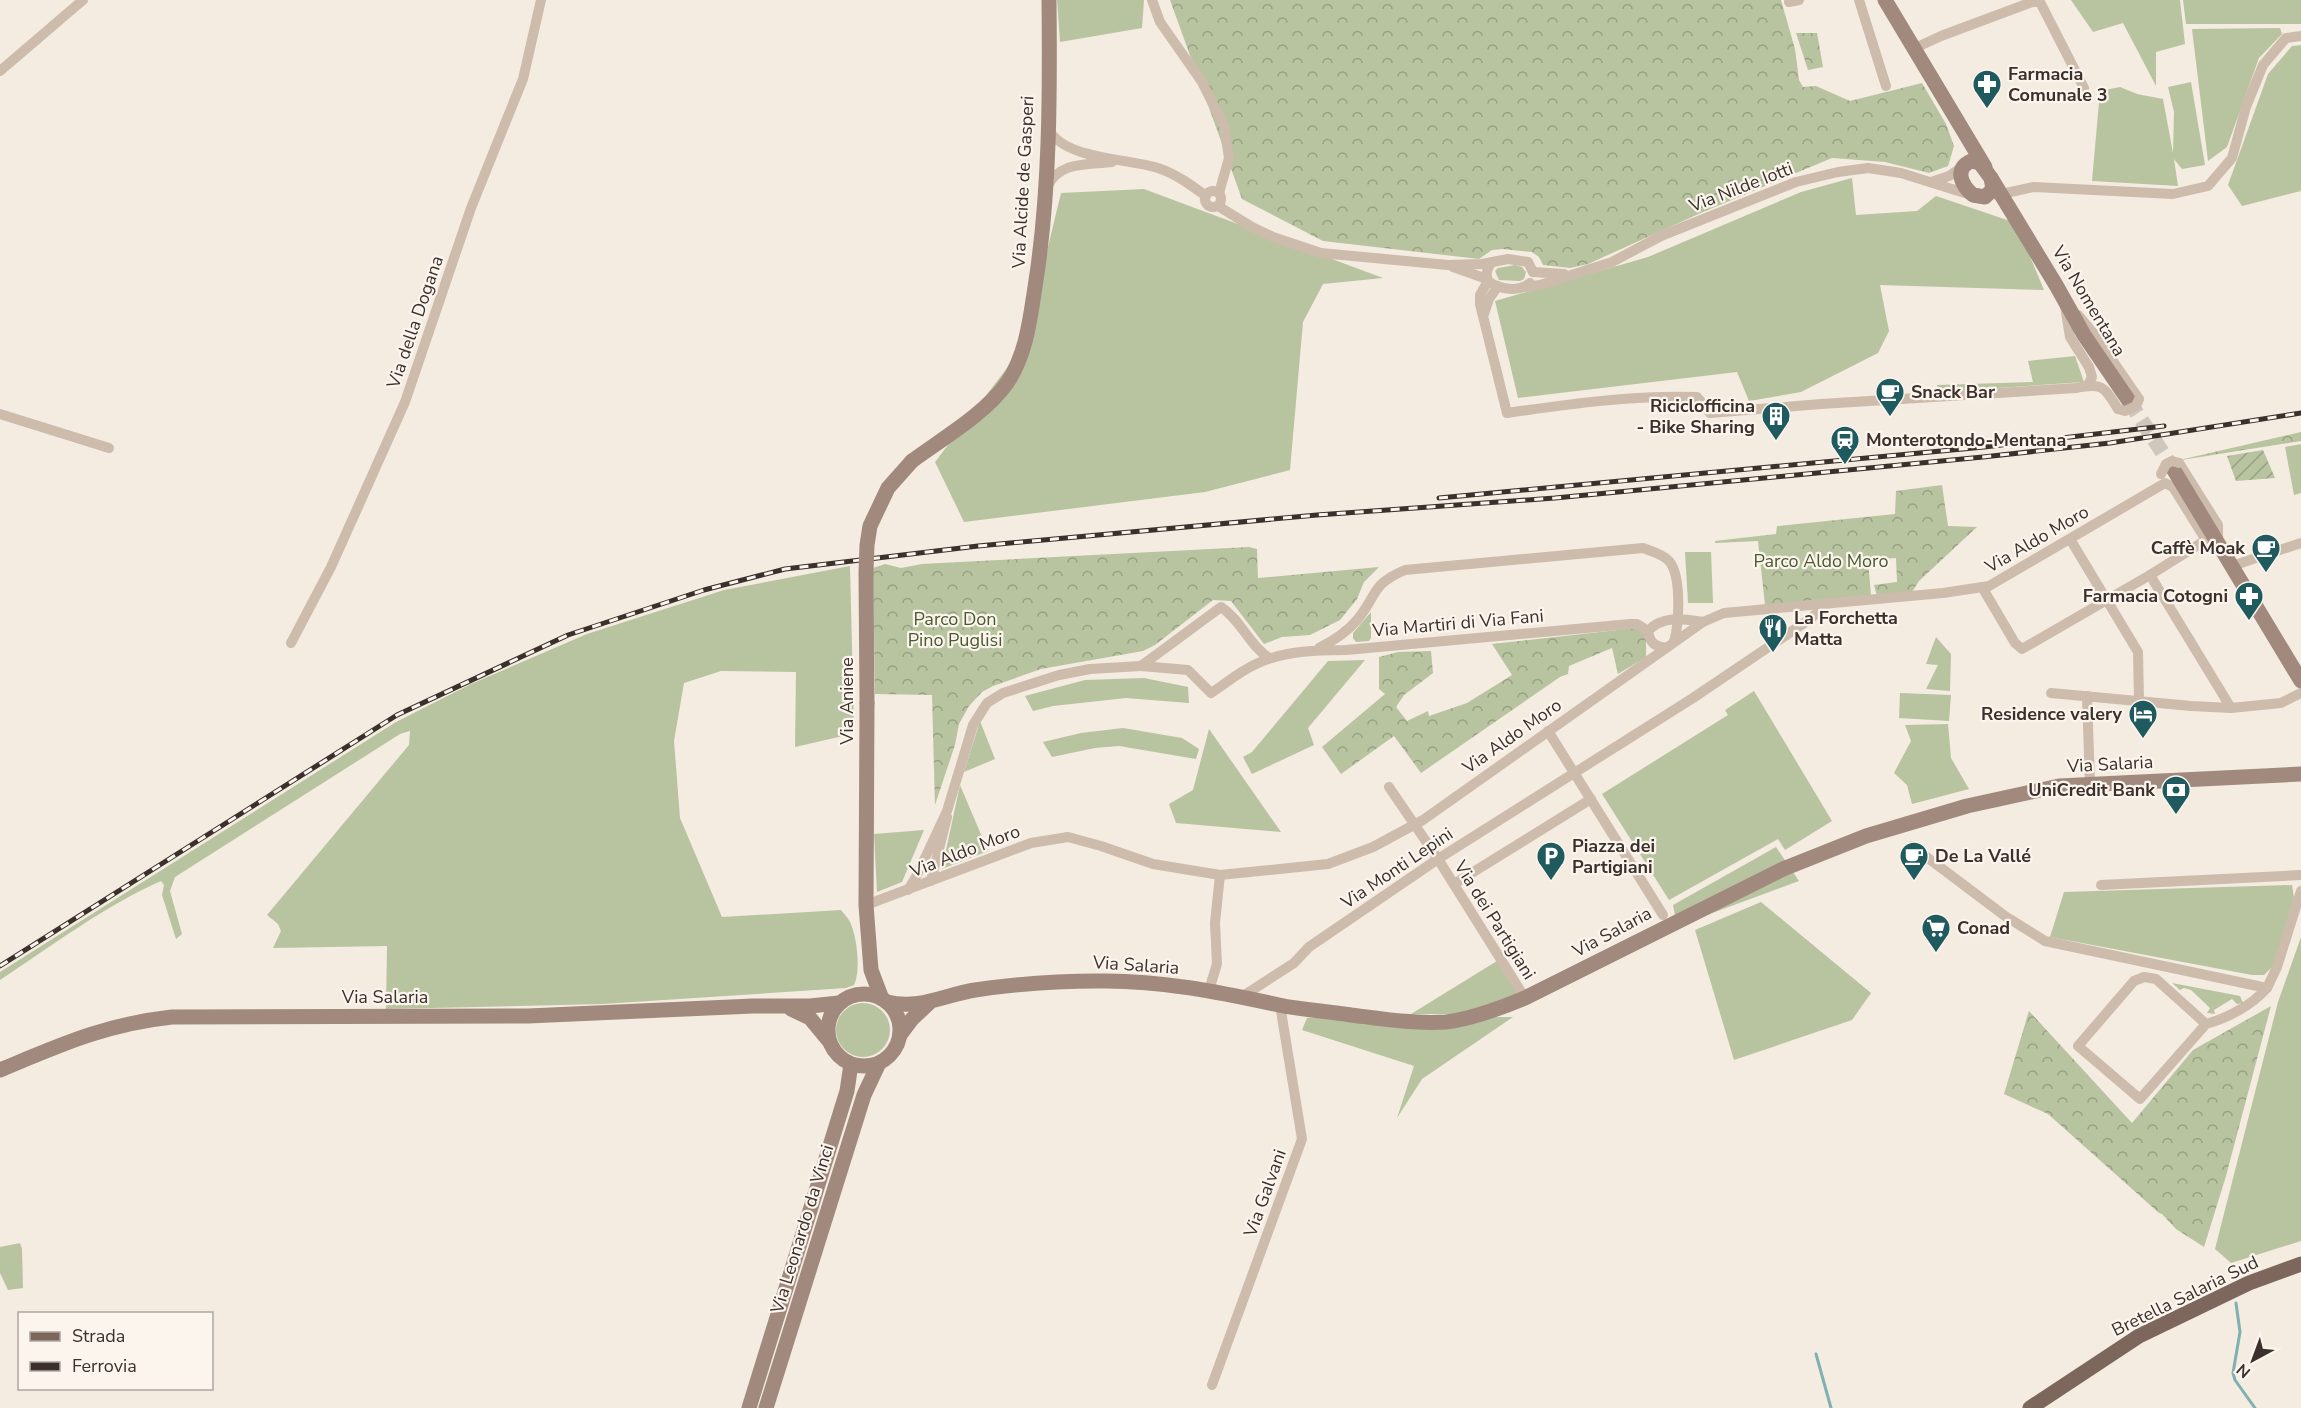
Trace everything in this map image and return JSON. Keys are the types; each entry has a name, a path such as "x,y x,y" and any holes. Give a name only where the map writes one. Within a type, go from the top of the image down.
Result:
{"main road":[{"name":"Via Alcide de Gasperi","path":"912,461 992,400 1006,384 1014,370 1030,325 1039,266 1045,190 1049,0"},
{"path":"1885,0 1955,116 1963,142 1962,182 1979,196 1993,189 1988,172 1977,162 1971,161 1963,166"},
{"name":"Via Nomentana","path":"1955,116 2087,340 2129,403"},
{"name":"Via Nomentana","path":"1979,196 2017,220"},
{"name":"Via Aniene","path":"884,1000 873,979 866,905 867,544 870,526 883,497 892,482 912,461"},
{"path":"2171,468 2212,542 2232,566 2301,681"},
{"name":"Via Salaria","path":"0,1070 93,1032 134,1022 172,1017 221,1015 528,1016 839,1003 853,995 873,995 898,1005 929,1003 974,990 1078,981 1150,982 1243,996 1280,1005 1416,1023 1449,1022 1481,1014 1525,998 1783,869 1866,836 1967,806 2059,786 2301,774"},
{"name":"Via Aniene","path":"853,995 864,978 869,955"},
{"path":"884,1000 895,1011 900,1022 900,1035"},
{"path":"830,1042 829,1021 839,1003"},
{"name":"Via Salaria","path":"879,1063 889,1056 912,1019 929,1003"},
{"name":"Via Salaria","path":"779,1006 799,1011 810,1018 842,1058 851,1064"},
{"path":"851,1064 869,1066 879,1063"},
{"name":"Via Leonardo da Vinci","path":"766,1408 864,1095 879,1063"},
{"name":"Via Leonardo da Vinci","path":"748,1408 847,1091 851,1064"},
{"name":"Bretella Salaria Sud","path":"2030,1408 2139,1336 2249,1283 2301,1264"}],"street":[{"path":"0,71 82,0"},
{"name":"Via della Dogana","path":"291,643 331,567 405,402 471,208 521,85 541,0"},
{"path":"1047,125 1062,145 1120,162 1165,171 1206,196 1208,205 1218,206 1222,199 1219,193 1229,158 1224,126 1202,82 1160,22 1152,0"},
{"path":"1859,0 1886,86"},
{"path":"1913,49 1941,36 2040,2 2084,88"},
{"path":"1979,196 2034,187 2173,194 2208,186 2232,158 2246,107 2263,65 2286,38 2301,36"},
{"path":"1062,145 1053,149 1046,156 1062,169"},
{"path":"1045,190 1052,177 1062,169 1120,162"},
{"path":"1930,183 1950,176 1963,166"},
{"name":"Via Nilde Iotti","path":"1526,287 1540,285 1612,262 1661,236 1796,182 1838,172 1868,168 1901,173 1979,196"},
{"path":"1206,196 1211,191 1219,193"},
{"name":"Via Nilde Iotti","path":"1218,206 1263,233 1309,250 1448,265 1518,259 1528,262 1533,272 1570,274"},
{"path":"1491,263 1488,267 1491,282 1489,299 1484,314 1507,413 1611,398 1658,395 1697,397 1710,413 2076,388 2088,385 2102,386 2129,403"},
{"name":"Via Nilde Iotti","path":"1448,265 1491,282"},
{"path":"1491,282 1506,288 1526,287 1533,278 1533,272"},
{"path":"2065,301 2070,337 2090,367 2092,377 2088,385"},
{"path":"0,414 109,448"},
{"path":"2157,488 2171,468"},
{"path":"1982,587 2015,643 2022,649 2212,542 2173,487 2165,483 2157,488"},
{"name":"Via Aldo Moro","path":"866,905 908,891 991,856 1031,843 1068,837 1153,864 1220,874 1328,864 1373,848 1414,825 1702,622 1724,613 1989,586 2157,488"},
{"path":"2070,539 2138,652 2139,701"},
{"path":"2232,566 2301,543"},
{"path":"1317,650 1338,637 1357,620 1378,586 1389,577 1405,570 1643,548 1669,561 1676,580 1678,618 1670,645"},
{"path":"2150,575 2231,708"},
{"name":"Via Monti Lepini","path":"1243,996 1294,963 1309,947 1438,859 1703,691 1810,619 1828,603"},
{"path":"1140,666 1221,607 1229,612 1261,653 1269,658"},
{"path":"1645,663 1648,658 1649,636 1656,622 1678,618 1702,622"},
{"name":"Via Martiri di Via Fani","path":"947,811 973,724 987,704 1003,693 1059,675 1090,669 1140,666 1188,670 1211,693 1253,665 1269,658 1317,650 1346,650 1630,624 1637,624 1656,646 1670,645"},
{"path":"2051,693 2231,708 2281,703 2301,693"},
{"path":"2087,696 2090,784"},
{"path":"1548,731 1663,915"},
{"path":"1389,787 1438,859"},
{"path":"1454,885 1591,799"},
{"path":"931,881 946,825 947,811"},
{"path":"908,891 947,811"},
{"path":"1912,846 2005,916 2045,941 2267,988"},
{"name":"Via dei Partigiani","path":"1438,859 1525,998"},
{"path":"1209,990 1217,964 1215,923 1220,874"},
{"path":"2101,885 2301,875"},
{"path":"2206,1024 2156,979 2144,977 2134,981 2078,1046 2140,1099 2206,1024 2218,1021 2257,999 2267,988 2277,967 2301,891"},
{"name":"Via Galvani","path":"1212,1385 1302,1139 1280,1005"}],"green space":[{"path":"1057,0 1144,0 1142,28 1060,42"},
{"path":"1170,0 1781,0 1795,49 1799,80 1803,87 1816,86 1850,101 1922,83 1946,124 1954,146 1948,166 1929,173 1885,162 1832,158 1703,212 1588,264 1570,268 1543,265 1539,257 1532,252 1492,250 1479,259 1323,241 1242,199"},
{"path":"2071,0 2180,0 2185,44 2156,52 2156,86 2123,23 2093,32"},
{"path":"2183,0 2301,0 2301,24 2186,24"},
{"path":"2280,28 2282,34 2259,58 2227,147 2208,161 2192,29"},
{"path":"1796,33 1817,33 1823,67 1808,70"},
{"path":"2301,45 2301,191 2242,206 2228,185 2268,74 2292,46"},
{"path":"2191,82 2205,165 2182,169 2174,159 2178,186 2092,181 2100,91 2120,87 2137,94 2163,99 2173,153 2174,112 2168,87"},
{"path":"1852,178 1856,215 1917,211 1936,196 2016,223 2044,290 1880,285 1889,331 1878,353 1801,392 1749,401 1737,372 1518,398 1495,301 1648,257 1801,192"},
{"path":"1144,189 1383,278 1323,284 1303,322 1290,470 1205,492 964,522 935,462 1024,346 1061,193"},
{"path":"1515,265 1522,267 1526,272 1524,279 1520,281 1499,280 1495,271 1498,268"},
{"path":"2075,356 2084,382 1938,392 1937,385 2033,382 2028,361"},
{"path":"2301,432 2301,441 2175,461"},
{"path":"2301,444 2301,493 2294,495 2285,447"},
{"path":"2263,450 2275,478 2236,481 2227,456"},
{"name":"Parco Aldo Moro","path":"1942,485 1948,526 1977,527 1919,581 1912,592 1877,596 1874,585 1897,582 1896,558 1868,560 1871,595 1765,605 1758,541 1715,543 1715,541 1776,534 1777,526 1895,514 1896,491"},
{"name":"Parco Don Pino Puglisi","path":"1249,547 1257,549 1258,578 1379,567 1364,582 1357,599 1340,620 1310,635 1282,637 1264,644 1231,601 1213,600 1155,645 1143,651 1041,669 993,686 982,692 969,706 959,724 955,745 935,805 932,695 875,694 873,568 885,564 901,568 922,564"},
{"path":"1685,552 1711,552 1713,603 1688,603"},
{"path":"850,566 854,727 843,736 795,747 796,672 721,671 684,683 674,741 680,818 722,917 841,910 850,922 856,944 858,963 854,985 846,988 603,1004 386,1009 387,946 273,948 281,931 278,924 267,915 409,745 410,731 400,734 175,877 170,891 182,934 176,939 162,895 164,885 161,881 99,914 0,980 0,972 396,722 471,684 587,634 724,590"},
{"path":"1371,612 1371,638 1369,641 1356,642 1353,633"},
{"path":"1636,628 1646,632 1646,657 1618,674 1612,648 1569,666 1568,674 1560,677 1421,773 1394,736 1341,774 1322,747 1385,694 1379,689 1379,657 1398,652 1431,651 1433,673 1404,695 1396,707 1407,721 1428,711 1429,716 1467,703 1512,675 1492,644"},
{"path":"1936,637 1951,654 1950,691 1926,689 1938,665 1926,664"},
{"path":"1365,660 1308,728 1314,745 1252,774 1243,757 1252,752 1328,661"},
{"path":"1144,678 1188,687 1189,703 1126,698 1053,706 1033,711 1025,696 1085,680"},
{"path":"1754,691 1832,821 1785,850 1778,839 1669,900 1602,794 1728,715 1725,710"},
{"path":"1900,693 1951,695 1949,721 1899,718"},
{"path":"980,721 995,759 964,772"},
{"path":"1948,724 1951,758 1969,789 1912,804 1907,785 1894,773 1911,741 1905,725"},
{"path":"1123,728 1182,738 1199,749 1196,759 1119,746 1095,748 1052,757 1043,742 1081,733"},
{"path":"1209,729 1281,832 1176,823 1169,804 1193,790"},
{"path":"960,785 988,851 942,869"},
{"path":"924,830 902,882 877,892 874,834"},
{"path":"1776,847 1799,881 1677,926 1673,905"},
{"path":"2292,885 2294,898 2273,966 2264,975 2252,975 2050,937 2064,892"},
{"path":"1761,902 1871,993 1852,1020 1734,1060 1695,930"},
{"path":"2301,937 2301,1241 2231,1263 2215,1249 2278,1002"},
{"path":"1497,961 1519,996 1463,1014 1411,1014"},
{"path":"2172,983 2240,996 2243,1003 2237,1004 2232,999 2214,1010 2215,1014 2207,1013 2210,1008 2191,990 2184,988 2180,990"},
{"path":"858,1003 868,1003 878,1007 886,1015 890,1030 886,1045 878,1053 868,1057 858,1057 848,1053 840,1045 836,1035 836,1025 840,1015 848,1007"},
{"path":"2271,1006 2226,1176 2204,1247 2176,1229 2162,1214 2048,1114 2004,1094 2029,1011 2132,1123 2193,1050"},
{"path":"1513,1017 1422,1079 1397,1118 1414,1066 1302,1030 1307,1018"},
{"path":"20,1243 23,1288 8,1290 0,1273 0,1247"}],"waterway":[{"path":"2236,1303 2240,1332 2233,1373 2235,1380 2255,1408"},
{"path":"1816,1354 1831,1408"}],"tunnel":[{"path":"2129,401 2172,467"}],"railway":[{"path":"0,966 397,715 568,635 704,590 785,569 978,546 1317,515 1555,498 1983,457 2110,443 2301,413"},
{"path":"1439,498 1984,447 2164,426"}],"place":[{"name":"Farmacia Comunale 3","path":"1987,110"},
{"name":"Snack Bar","path":"1890,418"},
{"name":"Riciclofficina - Bike Sharing","path":"1776,442"},
{"name":"Monterotondo-Mentana","path":"1845,466"},
{"name":"Caffè Moak","path":"2266,574"},
{"name":"Farmacia Cotogni","path":"2249,622"},
{"name":"La Forchetta Matta","path":"1773,654"},
{"name":"Residence valery","path":"2143,740"},
{"name":"UniCredit Bank","path":"2176,816"},
{"name":"Piazza dei Partigiani","path":"1551,882"},
{"name":"De La Vallé","path":"1914,882"},
{"name":"Conad","path":"1936,954"}]}
